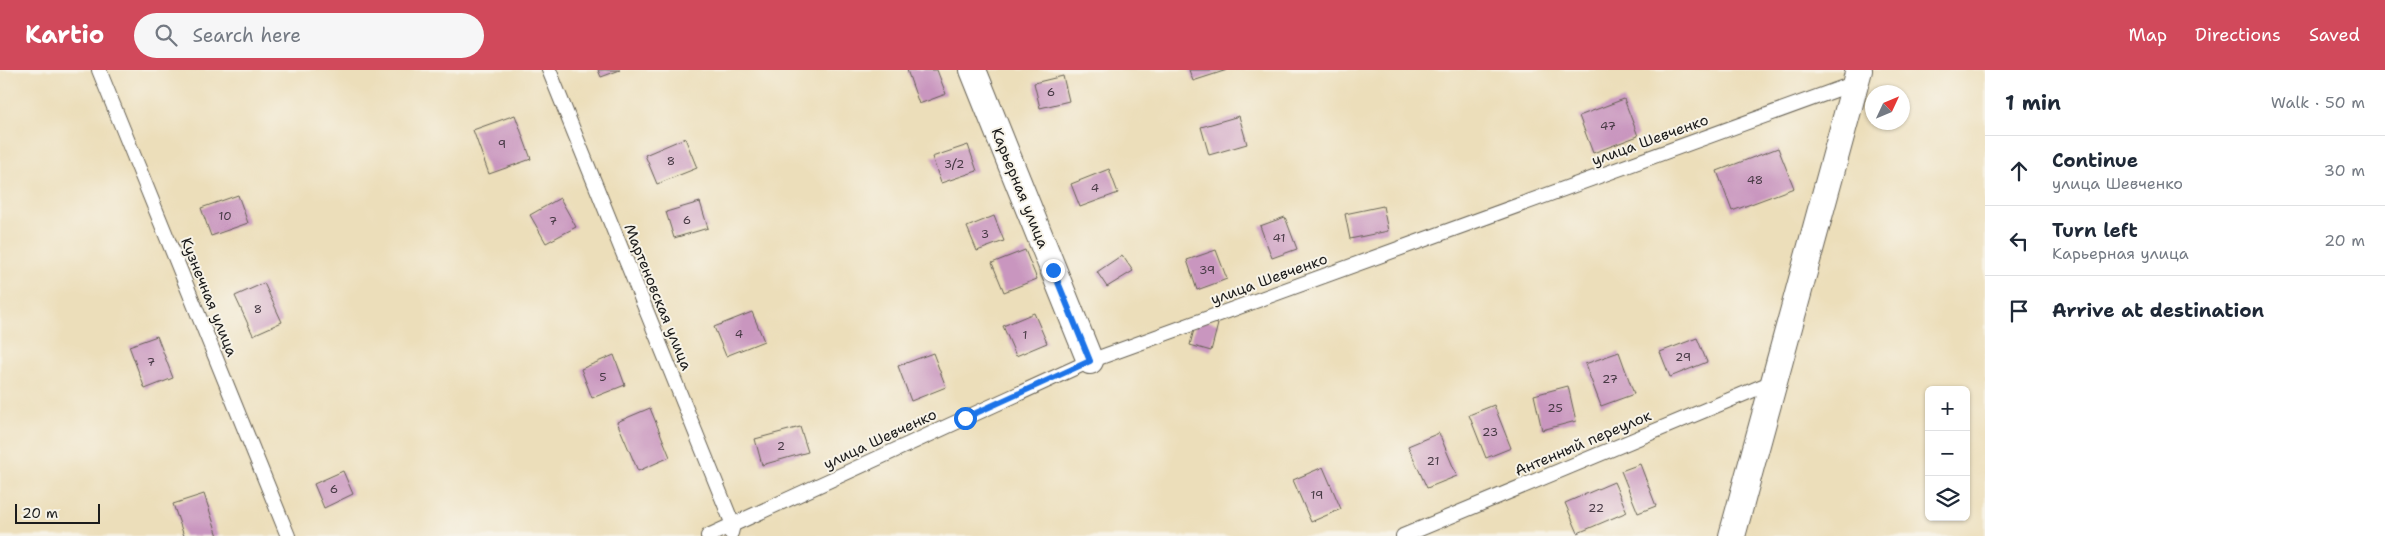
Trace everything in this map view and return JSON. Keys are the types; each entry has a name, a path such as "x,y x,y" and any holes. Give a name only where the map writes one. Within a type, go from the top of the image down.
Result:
{"street":[{"name":"Карьерная улица","path":"972,70 1090,361"},
{"path":"1732,536 1857,77"}],"lane":[{"name":"Кузнечная улица","path":"99,70 288,536"},
{"name":"Мартеновская улица","path":"549,70 731,530"},
{"name":"улица Шевченко","path":"708,536 731,530 1090,361 1857,77"},
{"name":"Антенный переулок","path":"1403,536 1775,380"}],"building":[{"path":"598,70 620,70 601,77"},
{"path":"907,70 937,70 946,94 919,104"},
{"path":"1189,70 1227,70 1193,81"},
{"path":"1063,76 1069,101 1040,108 1034,83"},
{"path":"1624,99 1638,136 1593,153 1579,116"},
{"path":"515,115 531,159 489,174 473,130"},
{"path":"1239,116 1247,144 1209,155 1201,127"},
{"path":"685,138 697,168 657,184 645,155"},
{"path":"968,145 977,171 941,183 932,157"},
{"path":"1778,148 1794,188 1732,211 1717,171"},
{"path":"1109,169 1118,193 1080,207 1071,184"},
{"path":"238,195 248,223 211,236 201,208"},
{"path":"560,198 576,227 546,243 530,215"},
{"path":"700,202 708,228 674,238 666,212"},
{"path":"1383,206 1388,231 1350,239 1345,214"},
{"path":"994,216 1004,241 977,251 967,227"},
{"path":"1285,217 1297,249 1272,258 1260,226"},
{"path":"1025,250 1037,279 1004,292 992,263"},
{"path":"1216,250 1227,279 1197,290 1187,260"},
{"path":"1122,255 1133,271 1107,287 1097,272"},
{"path":"264,283 282,322 253,335 235,296"},
{"path":"752,312 764,341 726,356 714,327"},
{"path":"1034,313 1047,343 1016,356 1003,326"},
{"path":"1197,318 1218,324 1211,351 1190,345"},
{"path":"157,336 173,378 145,389 129,346"},
{"path":"1697,338 1707,362 1670,377 1660,352"},
{"path":"1619,352 1634,394 1601,406 1585,364"},
{"path":"933,353 946,387 911,401 898,366"},
{"path":"614,355 625,385 592,398 581,369"},
{"path":"1568,386 1576,421 1542,430 1534,395"},
{"path":"1494,405 1511,448 1486,458 1469,415"},
{"path":"650,408 670,457 638,471 617,422"},
{"path":"800,427 808,452 762,465 755,439"},
{"path":"1439,433 1457,476 1427,488 1408,446"},
{"path":"1640,464 1656,506 1638,513 1621,471"},
{"path":"1323,467 1341,509 1311,522 1293,480"},
{"path":"343,471 353,494 324,508 314,484"},
{"path":"1614,482 1627,512 1578,533 1565,503"},
{"path":"204,494 218,536 184,536 173,504"}],"route":[{"path":"965,418 1090,361 1053,270"}]}
